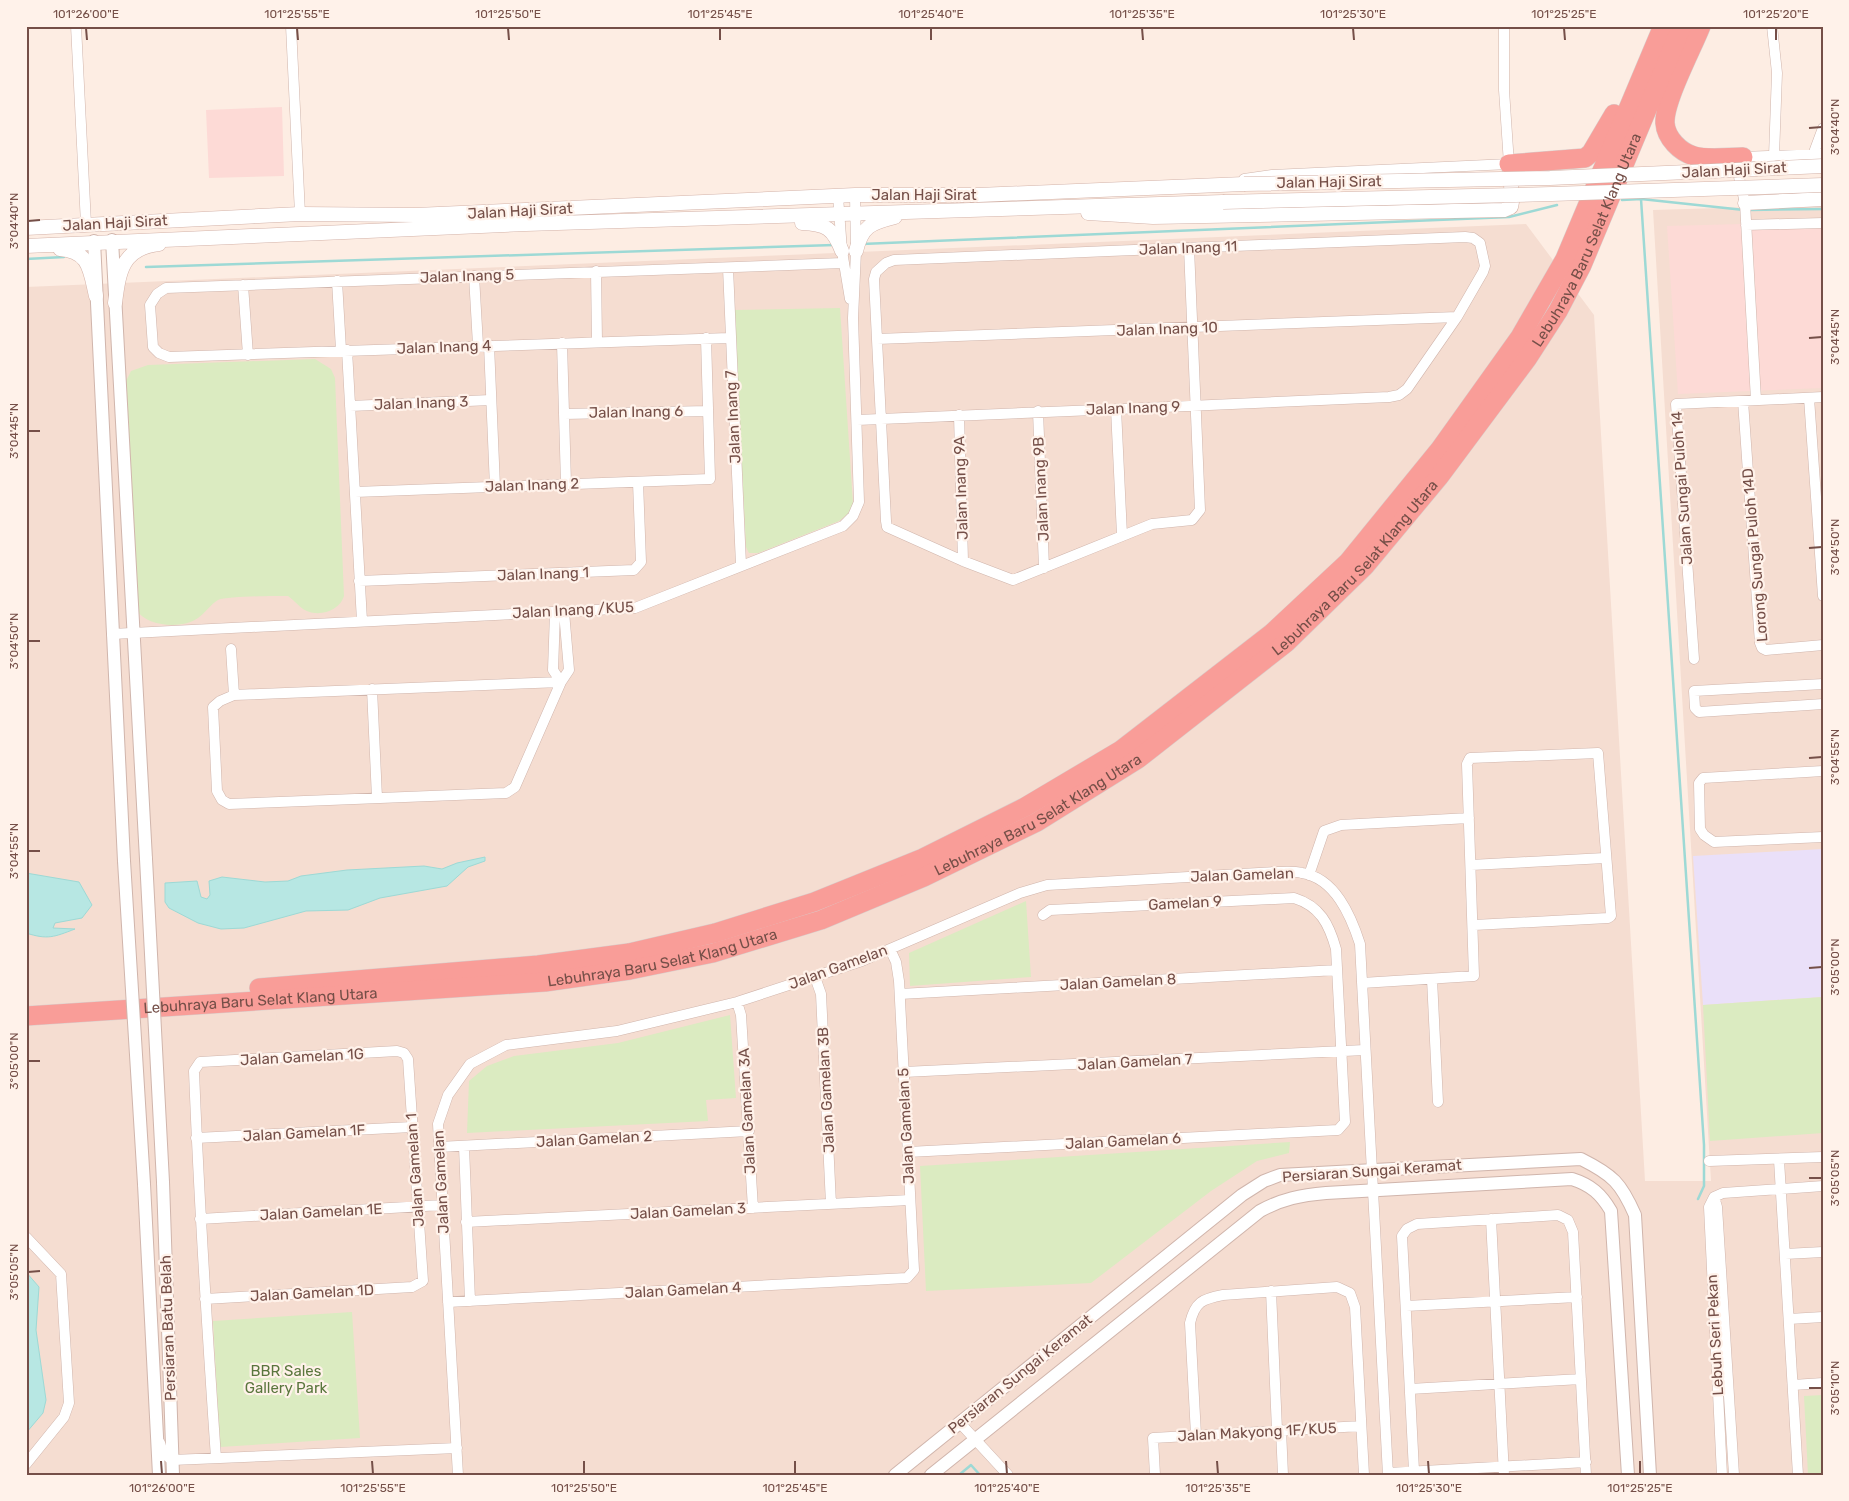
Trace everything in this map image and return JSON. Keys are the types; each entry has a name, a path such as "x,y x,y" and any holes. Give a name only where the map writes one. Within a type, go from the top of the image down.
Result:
{"highway":[{"path":"1656,58 1661,26"},
{"name":"Lebuhraya Baru Selat Klang Utara","path":"26,1004 182,995 528,966 629,953 716,933 814,902 923,858 1025,807 1121,750 1272,633 1348,562 1440,449 1520,337 1565,259 1656,58 1682,26"},
{"path":"1509,164 1585,158 1591,152 1630,87 1688,26"},
{"path":"1701,26 1669,104 1665,122 1668,136 1680,148 1694,156 1744,157"},
{"name":"Lebuhraya Baru Selat Klang Utara","path":"26,1016 545,982 630,970 713,953 821,920 924,877 1037,822 1138,758 1286,643 1365,566 1384,544 1462,446 1527,359 1558,311 1582,264 1656,58"}],"main road":[{"path":"994,207 1153,217 1504,210 1511,207 1512,202 1509,164"},
{"name":"Jalan Haji Sirat","path":"26,228 300,214 416,215 855,195 978,195 1244,184 1550,178 1823,166"},
{"name":"Jalan Haji Sirat","path":"26,247 102,238 840,214 994,207 1552,194 1823,184"},
{"path":"1745,212 1823,199"},
{"path":"847,255 857,235 866,228 882,220 922,211"},
{"path":"702,218 818,224 839,236 847,255"},
{"path":"26,233 92,231 102,238 111,229 143,228 155,220"},
{"path":"116,303 118,276 125,260 134,252 146,246 298,237 342,231"},
{"path":"26,247 74,250 82,255 90,268 96,296"}],"street":[{"path":"76,26 86,224"},
{"path":"291,26 300,214"},
{"path":"1194,186 1272,175 1509,164 1504,26"},
{"path":"1772,26 1777,73 1774,156"},
{"path":"1756,400 1745,212 1738,174 1739,164 1744,157 1818,154 1823,128"},
{"path":"855,195 857,235"},
{"path":"838,196 840,214 839,236"},
{"path":"1745,212 1823,223"},
{"name":"Persiaran Batu Belah","path":"102,238 96,296 124,861 144,1184 159,1475"},
{"name":"Persiaran Batu Belah","path":"102,238 116,303 163,1182 173,1475"},
{"name":"Jalan Inang 11","path":"963,561 888,527 874,279 876,272 889,261 1473,238 1480,243 1485,266 1457,318 1407,389"},
{"path":"963,561 1013,580 1152,524 1192,520 1197,516 1200,510 1197,405 1189,248"},
{"name":"Jalan Inang 5","path":"160,353 153,347 150,305 156,294 166,288 596,271 728,268 847,255"},
{"name":"Jalan Inang /KU5","path":"112,634 362,620 559,613 641,606 843,526 853,516 859,502 853,318 847,255"},
{"name":"Jalan Inang /KU5","path":"847,255 853,318"},
{"name":"Jalan Inang 7","path":"728,268 729,338 741,565"},
{"path":"596,271 597,342"},
{"path":"474,276 491,400 495,487"},
{"path":"337,282 350,406 362,620"},
{"path":"243,285 248,355"},
{"name":"Jalan Inang 10","path":"877,339 1457,318"},
{"path":"706,338 708,411"},
{"name":"Jalan Inang 4","path":"160,353 169,357 248,355 483,345 729,338"},
{"path":"562,343 566,484"},
{"name":"Jalan Inang 9","path":"857,420 1389,397 1399,395 1407,389"},
{"name":"Jalan Sungai Puloh 14","path":"1694,659 1676,404 1823,397"},
{"path":"1810,398 1823,596"},
{"name":"Jalan Inang 3","path":"350,406 491,400"},
{"name":"Lorong Sungai Puloh 14D","path":"1743,401 1760,643 1766,650 1823,645"},
{"path":"1116,409 1122,535"},
{"name":"Jalan Inang 6","path":"564,414 708,411"},
{"name":"Jalan Inang 2","path":"355,492 710,479 708,411"},
{"name":"Jalan Inang 9B","path":"1038,411 1044,568"},
{"name":"Jalan Inang 9A","path":"959,415 963,561"},
{"name":"Jalan Inang 1","path":"360,581 634,570 641,562 638,482"},
{"path":"559,613 568,670 561,682 516,787 506,793 230,804 222,800 217,791 213,707 220,701 234,696 561,682"},
{"path":"559,613 553,670 561,682"},
{"path":"231,649 234,696"},
{"path":"1823,684 1694,691 1695,708 1699,712 1823,704"},
{"path":"372,689 377,798"},
{"path":"1362,983 1474,976 1474,925 1467,764 1470,758 1595,751 1599,755 1605,858 1612,913 1608,918 1474,925"},
{"path":"1823,771 1703,778 1699,783 1700,829 1704,835 1714,842 1823,836"},
{"path":"1309,875 1324,830 1340,825 1469,818"},
{"path":"1471,865 1605,858"},
{"name":"Jalan Gamelan","path":"458,1475 438,1124 448,1096 470,1064 506,1045 617,1031 737,1002 815,977 890,949 1020,893 1047,885 1275,872 1304,873 1319,880 1335,893 1352,918 1360,944 1388,1474"},
{"name":"Gamelan 9","path":"1043,915 1050,910 1294,898 1308,902 1322,915 1331,931 1336,949 1337,970"},
{"name":"Jalan Gamelan 5","path":"890,949 896,962 900,994 914,1270"},
{"path":"1337,970 1341,1052"},
{"name":"Jalan Gamelan 8","path":"900,994 1337,970"},
{"name":"Jalan Gamelan 3B","path":"815,977 821,994 831,1204"},
{"path":"1432,979 1438,1102"},
{"name":"Jalan Gamelan 3A","path":"737,1002 741,1015 753,1208"},
{"name":"Jalan Gamelan 7","path":"904,1072 1366,1050"},
{"name":"Jalan Gamelan 1G","path":"196,1138 194,1071 200,1062 397,1051 404,1053"},
{"name":"Jalan Gamelan 6","path":"908,1152 1338,1130 1345,1122 1341,1052"},
{"name":"Jalan Gamelan 1","path":"404,1053 408,1059 423,1281 417,1284"},
{"name":"Jalan Gamelan 1F","path":"196,1138 412,1127"},
{"name":"Jalan Gamelan 2","path":"439,1147 748,1132"},
{"path":"196,1138 216,1458"},
{"path":"464,1146 470,1301"},
{"path":"1708,1161 1823,1157"},
{"name":"Persiaran Sungai Keramat","path":"895,1475 1242,1195 1264,1181 1280,1176 1581,1159 1606,1172 1624,1190 1636,1215 1650,1475"},
{"path":"1779,1160 1798,1475"},
{"name":"Persiaran Sungai Keramat","path":"931,1475 1260,1211 1276,1202 1296,1196 1372,1190 1572,1179 1587,1184 1603,1196 1611,1211 1614,1227 1628,1475"},
{"path":"1734,1475 1718,1207 1714,1197 1723,1193 1823,1186"},
{"name":"Lebuh Seri Pekan","path":"1714,1197 1709,1207 1722,1475"},
{"name":"Jalan Gamelan 3","path":"466,1222 910,1200"},
{"name":"Jalan Gamelan 1E","path":"200,1219 442,1205"},
{"path":"1414,1471 1402,1236 1407,1228 1417,1224 1558,1215 1568,1220 1573,1232 1586,1475"},
{"path":"1491,1220 1504,1471"},
{"path":"26,1237 61,1274 68,1403 68,1410 64,1417 26,1464"},
{"path":"1785,1254 1823,1252"},
{"name":"Jalan Gamelan 4","path":"448,1302 907,1278 914,1270"},
{"name":"Jalan Gamelan 1D","path":"205,1299 412,1287 417,1284"},
{"path":"1196,1435 1190,1323 1194,1308 1207,1298 1223,1295 1337,1287 1350,1293 1355,1307 1364,1475"},
{"path":"1271,1291 1283,1475"},
{"path":"1406,1306 1577,1296"},
{"path":"1789,1319 1823,1317"},
{"path":"1410,1389 1581,1379"},
{"path":"1793,1385 1823,1383"},
{"path":"960,1423 1008,1475"},
{"name":"Jalan Makyong 1F/KU5","path":"1154,1475 1153,1438 1361,1426"},
{"path":"156,1428 163,1453 172,1460 457,1448"},
{"path":"1388,1474 1414,1471 1504,1471 1586,1462"}],"shaded area":[{"path":"282,107 284,176 209,178 206,110"},
{"path":"1823,205 1823,1475 26,1475 26,287 1526,224 1594,315 1645,1181 1711,1181 1653,210"},
{"path":"1823,222 1823,388 1678,394 1667,226"},
{"path":"1823,849 1823,997 1703,1005 1693,856"}],"green space":[{"path":"840,308 853,504 848,514 839,521 758,553 749,553 746,547 734,310"},
{"path":"315,359 331,369 335,378 344,596 342,601 324,613 312,613 305,610 288,596 252,596 218,600 198,618 184,624 166,625 142,616 137,611 124,385 131,371 148,365"},
{"path":"1026,901 1031,977 910,986 909,953"},
{"path":"1823,997 1823,1133 1710,1141 1703,1005"},
{"path":"730,1015 736,1098 706,1100 708,1121 467,1133 469,1081 487,1066 514,1056 618,1043"},
{"path":"1290,1142 1289,1153 1257,1161 1211,1191 1091,1283 926,1291 920,1166"},
{"name":"BBR Sales Gallery Park","path":"352,1312 360,1438 220,1447 213,1321"},
{"path":"1823,1395 1823,1475 1808,1475 1804,1396"}],"water":[{"path":"485,857 485,861 468,867 447,886 380,898 348,910 306,911 244,928 221,929 198,923 169,908 165,902 165,883 197,881 201,897 207,899 210,895 209,881 222,877 265,882 288,881 301,876 347,870 424,866 442,869 457,863"},
{"path":"26,873 79,882 92,905 82,918 55,923 53,928 75,929 51,937 26,933"},
{"path":"26,1272 39,1287 36,1330 46,1400 43,1413 26,1433"}],"waterway":[{"path":"1622,200 1641,199"},
{"path":"1698,1199 1704,1186 1704,1145 1641,199 1744,210"},
{"path":"862,244 1509,217 1557,205"},
{"path":"1749,210 1823,209"},
{"path":"146,267 834,245"},
{"path":"26,259 64,257"},
{"path":"959,1475 971,1465 980,1475"}]}
